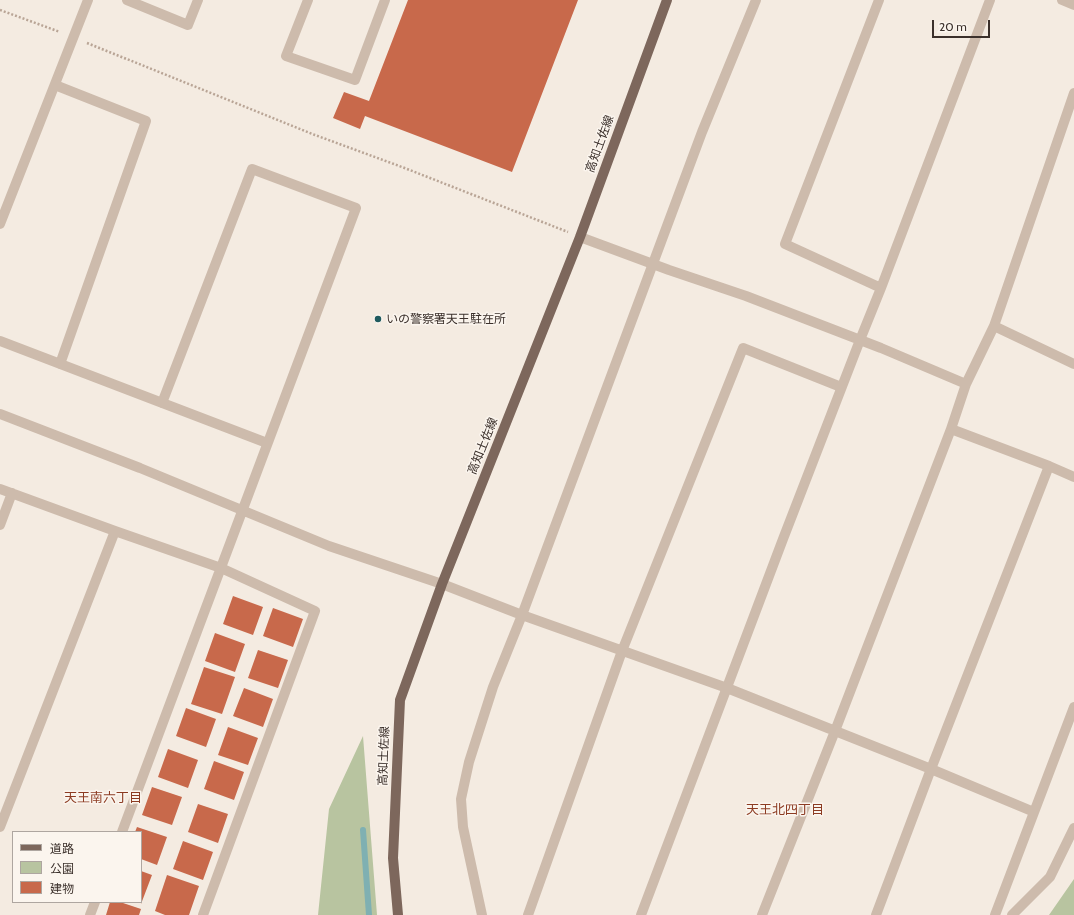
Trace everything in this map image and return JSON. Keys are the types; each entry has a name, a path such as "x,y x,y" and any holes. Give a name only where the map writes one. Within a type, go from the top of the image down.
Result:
{"main road":[{"name":"高知土佐線","path":"398,915 393,858 400,700 442,584 580,236 667,0"}],"street":[{"path":"0,224 88,0"},
{"path":"127,0 188,25 198,0"},
{"path":"308,0 286,56 355,80 385,0"},
{"path":"482,915 463,827 461,799 469,762 493,686 522,615 652,263 702,132 756,0"},
{"path":"879,0 785,244 881,288"},
{"path":"641,915 783,539 841,387 881,288 990,0"},
{"path":"1062,0 1074,5"},
{"path":"55,85 146,121 60,364"},
{"path":"762,915 835,731 951,430 966,384 994,326 1074,93"},
{"path":"122,831 356,208 252,169 162,403"},
{"path":"580,236 669,270 746,296 860,340 966,384"},
{"path":"994,326 1073,360"},
{"path":"0,341 267,443"},
{"path":"528,915 622,651 743,348 841,387"},
{"path":"0,414 140,468 329,546 442,584 522,615 727,688 931,769 1034,812"},
{"path":"951,430 1049,466 1074,477"},
{"path":"876,915 1049,466"},
{"path":"0,489 221,568 316,611 202,915"},
{"path":"0,525 12,493"},
{"path":"0,828 115,531"},
{"path":"995,915 1074,708"},
{"path":"1012,915 1050,877 1074,828"},
{"path":"90,915 95,903"}],"path":[{"path":"0,10 74,38 315,135 580,236"}],"green space":[{"path":"363,736 377,915 318,915 329,809"},
{"path":"1074,879 1074,915 1049,915"}],"building":[{"path":"408,0 578,0 512,172 365,116 360,129 333,118 344,92 369,101"},
{"path":"233,596 263,607 253,635 223,624"},
{"path":"273,608 303,619 293,647 263,636"},
{"path":"215,633 245,644 235,672 205,661"},
{"path":"258,650 288,660 278,688 248,678"},
{"path":"204,667 235,677 222,714 191,704"},
{"path":"244,688 273,699 263,727 233,716"},
{"path":"186,708 216,719 206,747 176,736"},
{"path":"228,727 258,738 248,765 218,755"},
{"path":"168,749 198,760 188,788 158,777"},
{"path":"214,761 244,772 234,800 204,789"},
{"path":"152,787 182,797 172,825 142,815"},
{"path":"198,804 228,814 218,843 188,832"},
{"path":"137,827 167,837 157,865 142,859 142,831 135,831"},
{"path":"183,841 213,852 203,880 173,869"},
{"path":"142,871 152,875 142,901"},
{"path":"167,875 199,886 189,915 165,915 155,911"},
{"path":"110,903 123,903 141,909 139,915 106,915"}],"waterway":[{"path":"363,830 369,915"}],"place":[{"name":"いの警察署天王駐在所","path":"378,319"}],"district":[{"name":"天王南六丁目","path":"103,798"},
{"name":"天王北四丁目","path":"785,810"}]}
